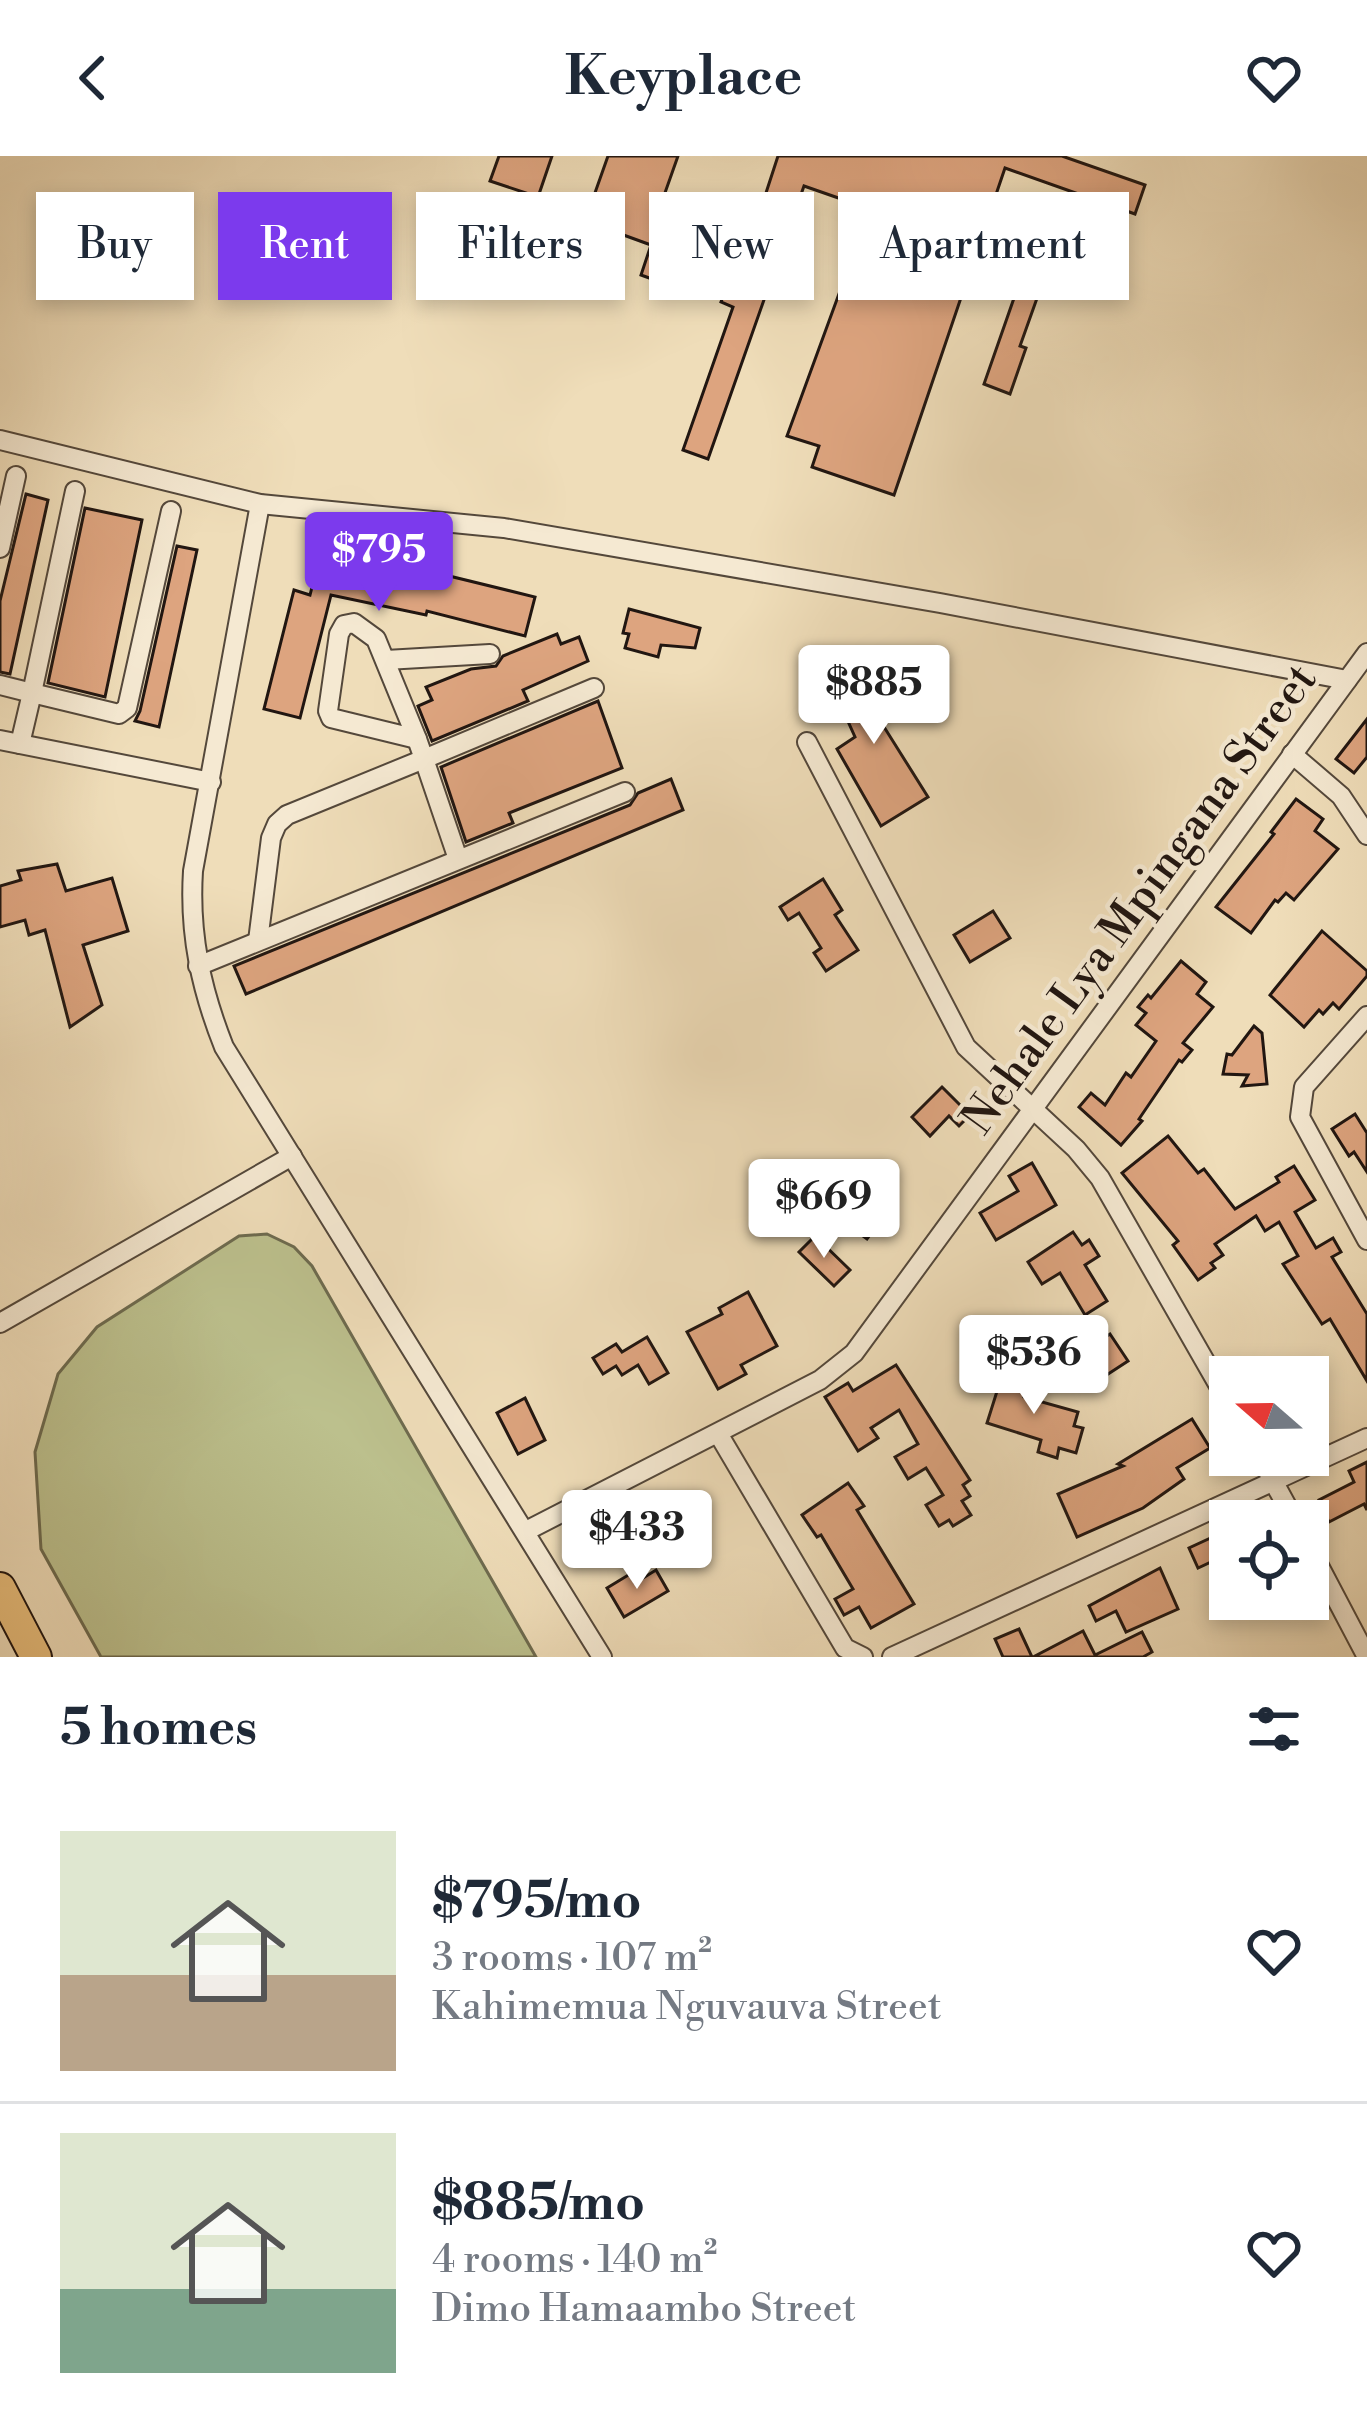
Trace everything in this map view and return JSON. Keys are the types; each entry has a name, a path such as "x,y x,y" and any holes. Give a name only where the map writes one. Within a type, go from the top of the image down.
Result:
{"main road":[{"path":"0,1588 36,1657"}],"street":[{"path":"0,440 260,504 504,528 1347,680"},
{"path":"0,548 16,476"},
{"path":"75,491 32,692 10,742 211,782"},
{"path":"260,504 193,872 190,916 198,966 224,1047 602,1657"},
{"path":"0,685 123,712 171,511"},
{"path":"417,739 337,722 328,711 344,625 367,628 386,660 417,739 458,859"},
{"name":"Nehale Lya Mpingana Street","path":"526,1531 719,1435 820,1380 854,1353 1367,652"},
{"path":"386,660 490,654"},
{"path":"257,941 278,824 302,809 594,688"},
{"path":"807,742 966,1047 1076,1149 1100,1178 1209,1368"},
{"path":"1292,754 1341,796 1367,835"},
{"path":"198,966 625,792"},
{"path":"1367,1016 1304,1087 1299,1101 1300,1117 1367,1240"},
{"path":"0,1323 292,1156"},
{"path":"719,1435 845,1648 863,1657"},
{"path":"892,1657 1367,1438"},
{"path":"1271,1476 1284,1500"},
{"path":"1329,1585 1367,1657"}],"green space":[{"path":"267,1234 294,1247 312,1266 536,1657 101,1657 41,1549 35,1452 58,1374 97,1327 239,1236"}],"building":[{"path":"499,156 552,156 540,192 523,192 490,181"},
{"path":"608,156 678,156 665,192 649,192 649,244 625,236 625,192 595,192"},
{"path":"778,156 1062,156 1145,185 1135,214 1129,212 1129,192 1073,192 1005,168 997,192 838,192 838,198 804,186 802,192 766,192"},
{"path":"649,251 649,278 641,275"},
{"path":"838,297 960,300 894,495 812,467 819,446 787,436"},
{"path":"764,300 708,459 683,450 733,307 721,302"},
{"path":"1013,300 1036,300 1010,394 984,384"},
{"path":"26,494 48,500 10,674 0,672 0,601"},
{"path":"85,508 142,520 105,697 48,683"},
{"path":"177,546 197,550 159,727 135,721"},
{"path":"321,552 535,597 525,636 427,611 426,615 331,595 300,718 264,709 294,590 310,595"},
{"path":"629,609 700,628 695,648 661,645 658,657 625,648"},
{"path":"557,634 561,644 579,637 588,661 523,690 528,701 432,741 418,706 432,700 426,687 471,669 496,666 503,656"},
{"path":"872,665 891,703 874,711 928,797 881,826 837,749 855,737 841,706 830,711 820,692"},
{"path":"598,701 622,768 509,813 513,823 466,842 441,767"},
{"path":"1367,719 1367,757 1354,773 1336,759"},
{"path":"671,779 683,810 246,994 234,966 630,805 638,793"},
{"path":"1296,799 1323,819 1315,831 1338,849 1294,900 1286,893 1275,900 1251,933 1216,907"},
{"path":"57,864 66,891 112,878 128,931 83,945 102,1005 70,1027 45,930 29,935 25,920 0,927 0,886 21,880 18,871"},
{"path":"823,879 842,910 835,915 858,950 826,971 814,953 821,948 799,913 788,920 780,907"},
{"path":"993,911 1010,938 970,962 954,935"},
{"path":"1322,931 1367,976 1339,1009 1333,1003 1323,1014 1319,1010 1304,1027 1270,995"},
{"path":"1181,961 1206,982 1197,994 1213,1007 1183,1043 1192,1050 1179,1060 1139,1119 1142,1121 1121,1145 1079,1107 1091,1093 1105,1105 1126,1073 1131,1077 1156,1041 1136,1025 1146,1013 1138,1007"},
{"path":"1254,1026 1262,1033 1267,1084 1242,1086 1248,1075 1223,1074 1227,1054 1232,1055"},
{"path":"942,1087 970,1115 959,1126 949,1116 930,1136 912,1117"},
{"path":"1355,1114 1367,1133 1367,1172 1354,1152 1349,1156 1332,1129"},
{"path":"1168,1136 1198,1173 1204,1169 1235,1209 1279,1182 1276,1177 1294,1166 1315,1200 1295,1212 1316,1248 1333,1238 1341,1252 1332,1257 1367,1314 1367,1381 1330,1319 1322,1324 1283,1264 1298,1256 1279,1222 1265,1231 1256,1216 1215,1244 1223,1255 1198,1280 1173,1245 1178,1241 1122,1173"},
{"path":"1032,1163 1056,1205 996,1240 980,1213 1018,1191 1009,1176"},
{"path":"855,1183 889,1209 867,1239 845,1223 850,1216 838,1207"},
{"path":"1073,1232 1082,1245 1089,1240 1099,1256 1085,1265 1107,1301 1085,1315 1060,1273 1042,1284 1028,1262"},
{"path":"815,1236 850,1270 834,1286 799,1252"},
{"path":"748,1292 777,1346 741,1365 746,1374 718,1389 687,1332 722,1314 719,1308"},
{"path":"1110,1334 1128,1361 1099,1380 1081,1353"},
{"path":"647,1337 668,1373 649,1384 638,1365 622,1375 616,1366 603,1374 593,1358 616,1344 622,1352"},
{"path":"896,1365 970,1480 963,1485 970,1496 962,1501 971,1515 953,1526 949,1520 939,1526 926,1505 943,1495 926,1468 908,1479 895,1457 918,1444 899,1410 871,1428 878,1438 858,1451 825,1397 848,1383 853,1391"},
{"path":"1004,1369 1030,1377 1024,1397 1078,1412 1074,1426 1083,1428 1076,1453 1059,1448 1057,1458 1038,1452 1041,1440 987,1423"},
{"path":"525,1398 545,1440 518,1454 497,1413"},
{"path":"1192,1419 1209,1446 1177,1468 1184,1479 1143,1508 1077,1537 1058,1494 1123,1466 1118,1464"},
{"path":"1367,1462 1367,1510 1364,1504 1329,1522 1329,1500 1319,1500 1354,1482 1349,1471"},
{"path":"848,1483 864,1506 857,1510 914,1604 871,1628 859,1607 844,1615 835,1599 853,1589 821,1535 817,1537 802,1515"},
{"path":"1209,1539 1209,1563 1198,1568 1189,1548"},
{"path":"1160,1568 1178,1609 1126,1632 1116,1611 1096,1621 1089,1606"},
{"path":"656,1570 668,1591 624,1617 607,1588 630,1574 635,1583"},
{"path":"1019,1629 1032,1657 1003,1657 995,1639"},
{"path":"1083,1631 1095,1655 1142,1632 1152,1652 1143,1657 1033,1657"}]}
